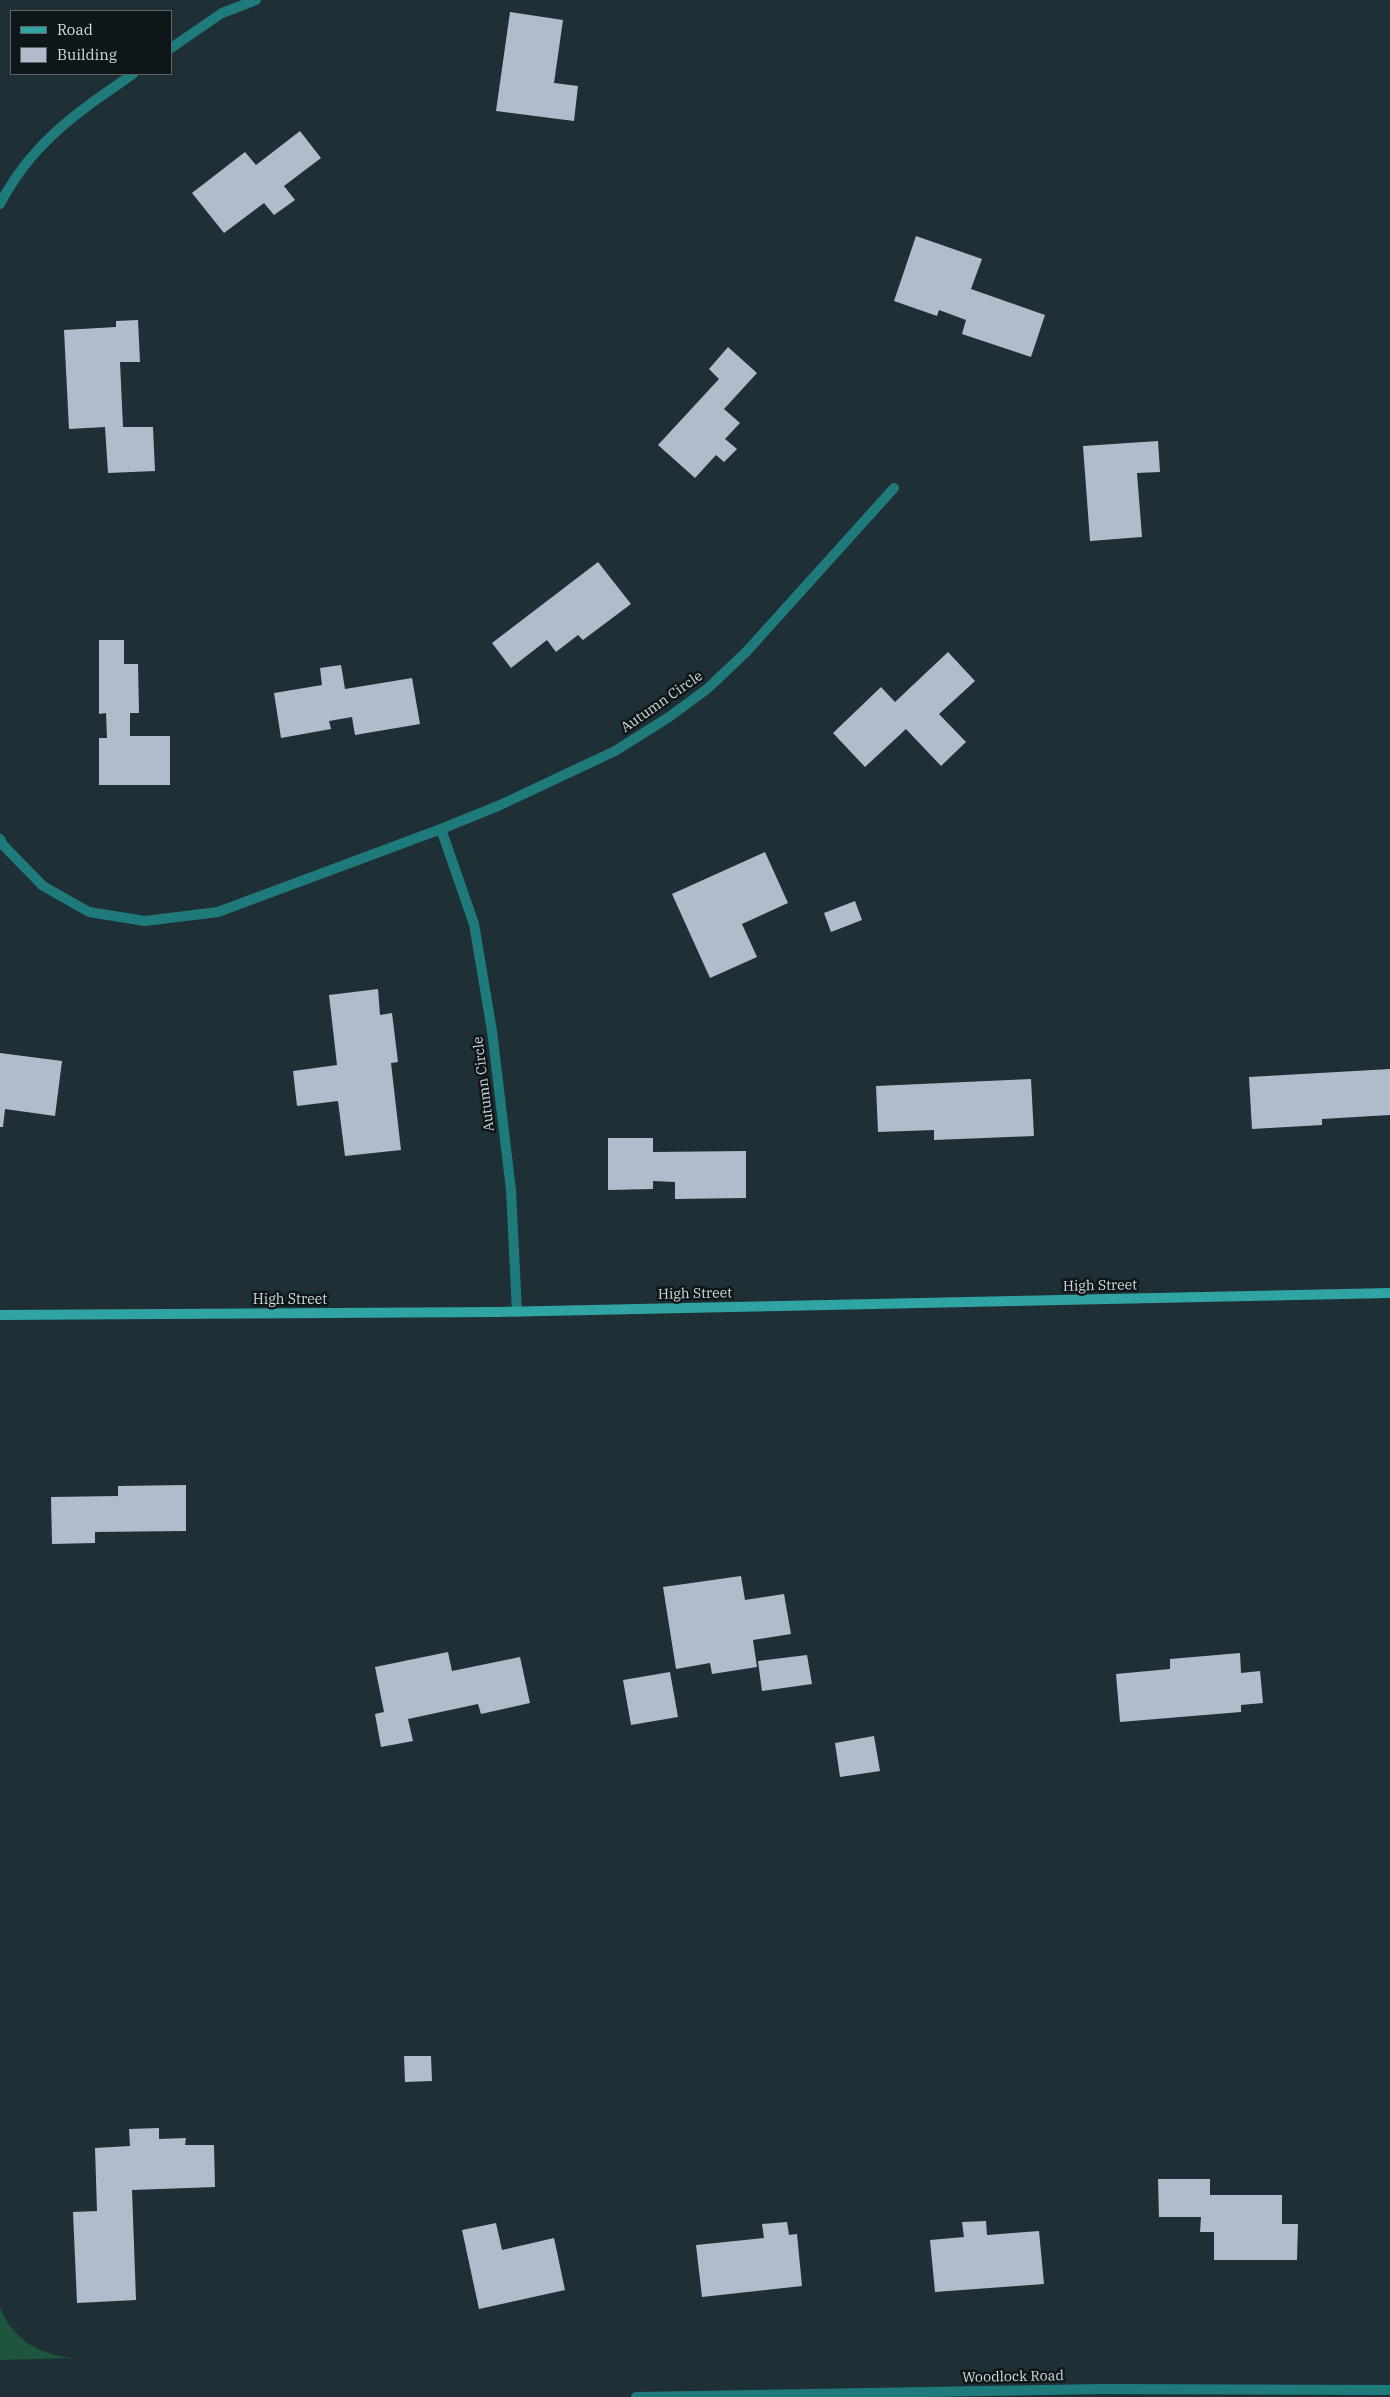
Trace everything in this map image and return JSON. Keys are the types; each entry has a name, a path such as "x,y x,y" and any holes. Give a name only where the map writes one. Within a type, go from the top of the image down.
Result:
{"main road":[{"name":"High Street","path":"0,1315 517,1312 1390,1293"}],"street":[{"path":"172,47 222,13 256,0"},
{"path":"0,204 7,190 38,147 72,118 132,75"},
{"name":"Autumn Circle","path":"0,839 3,845 43,886 89,912 145,921 218,912 441,829 498,806 615,751 669,717 707,689 747,650 894,488"},
{"name":"Autumn Circle","path":"441,829 474,924 492,1030 511,1190 517,1312"},
{"name":"Woodlock Road","path":"636,2397 1101,2389 1390,2390"}],"green space":[{"path":"0,2307 12,2329 30,2344 51,2354 75,2358 0,2360"}],"building":[{"path":"510,12 563,20 554,83 578,86 574,121 496,111"},
{"path":"300,131 321,158 284,186 295,200 274,215 264,203 224,233 192,193 245,152 256,165"},
{"path":"916,236 982,259 971,289 1045,315 1031,357 962,334 966,320 939,310 937,316 894,301"},
{"path":"138,320 140,362 120,362 123,427 153,427 155,471 108,473 105,427 69,429 64,330 116,327 116,321"},
{"path":"728,347 757,373 724,409 740,423 725,439 737,449 724,462 716,455 695,478 658,445 719,379 709,369"},
{"path":"1158,441 1160,472 1137,473 1142,537 1090,541 1083,446"},
{"path":"598,562 631,604 583,640 578,635 556,652 547,640 511,668 492,643"},
{"path":"99,640 124,640 124,664 138,664 139,713 130,713 130,736 170,736 170,785 99,785 99,738 107,738 106,713 99,714"},
{"path":"948,652 975,681 939,714 966,742 941,766 906,729 865,767 833,733 881,687 895,702"},
{"path":"341,665 345,689 412,678 420,724 355,735 352,717 329,721 331,729 281,738 274,693 322,685 320,668"},
{"path":"765,852 788,903 742,924 757,957 710,978 672,894"},
{"path":"855,901 862,920 831,932 824,913"},
{"path":"378,989 380,1015 392,1013 398,1062 391,1063 401,1150 345,1156 338,1101 297,1106 293,1071 337,1065 329,995"},
{"path":"0,1053 62,1061 55,1116 5,1109 3,1127 0,1127"},
{"path":"1390,1069 1390,1115 1322,1119 1322,1125 1252,1129 1249,1077"},
{"path":"1031,1079 1034,1136 934,1140 934,1130 878,1132 876,1086"},
{"path":"608,1138 653,1138 653,1152 746,1151 746,1198 675,1199 675,1182 653,1181 653,1189 608,1190"},
{"path":"186,1485 186,1531 95,1532 95,1543 52,1544 51,1497 118,1496 118,1486"},
{"path":"741,1576 745,1600 784,1594 791,1634 753,1640 757,1667 712,1674 710,1663 676,1669 663,1587"},
{"path":"448,1652 452,1671 520,1657 530,1703 481,1714 478,1704 408,1719 413,1741 381,1747 375,1714 384,1712 375,1667"},
{"path":"1240,1653 1241,1673 1260,1671 1263,1703 1241,1705 1241,1712 1120,1722 1116,1674 1170,1669 1170,1659"},
{"path":"807,1655 812,1684 762,1691 758,1661"},
{"path":"670,1672 678,1717 631,1725 623,1680"},
{"path":"874,1736 880,1771 840,1777 835,1743"},
{"path":"404,2056 431,2056 432,2081 405,2082"},
{"path":"159,2128 159,2139 186,2138 185,2145 214,2145 215,2187 132,2190 136,2300 77,2303 73,2212 97,2211 95,2148 130,2146 129,2129"},
{"path":"1158,2179 1210,2179 1210,2195 1282,2195 1282,2224 1298,2224 1297,2260 1214,2260 1214,2232 1200,2232 1201,2217 1159,2217"},
{"path":"986,2221 987,2235 1039,2231 1044,2284 935,2292 930,2240 964,2237 962,2222"},
{"path":"787,2222 789,2235 797,2234 802,2286 702,2297 696,2245 764,2238 762,2224"},
{"path":"496,2223 502,2250 554,2238 565,2290 479,2309 462,2230"}]}
